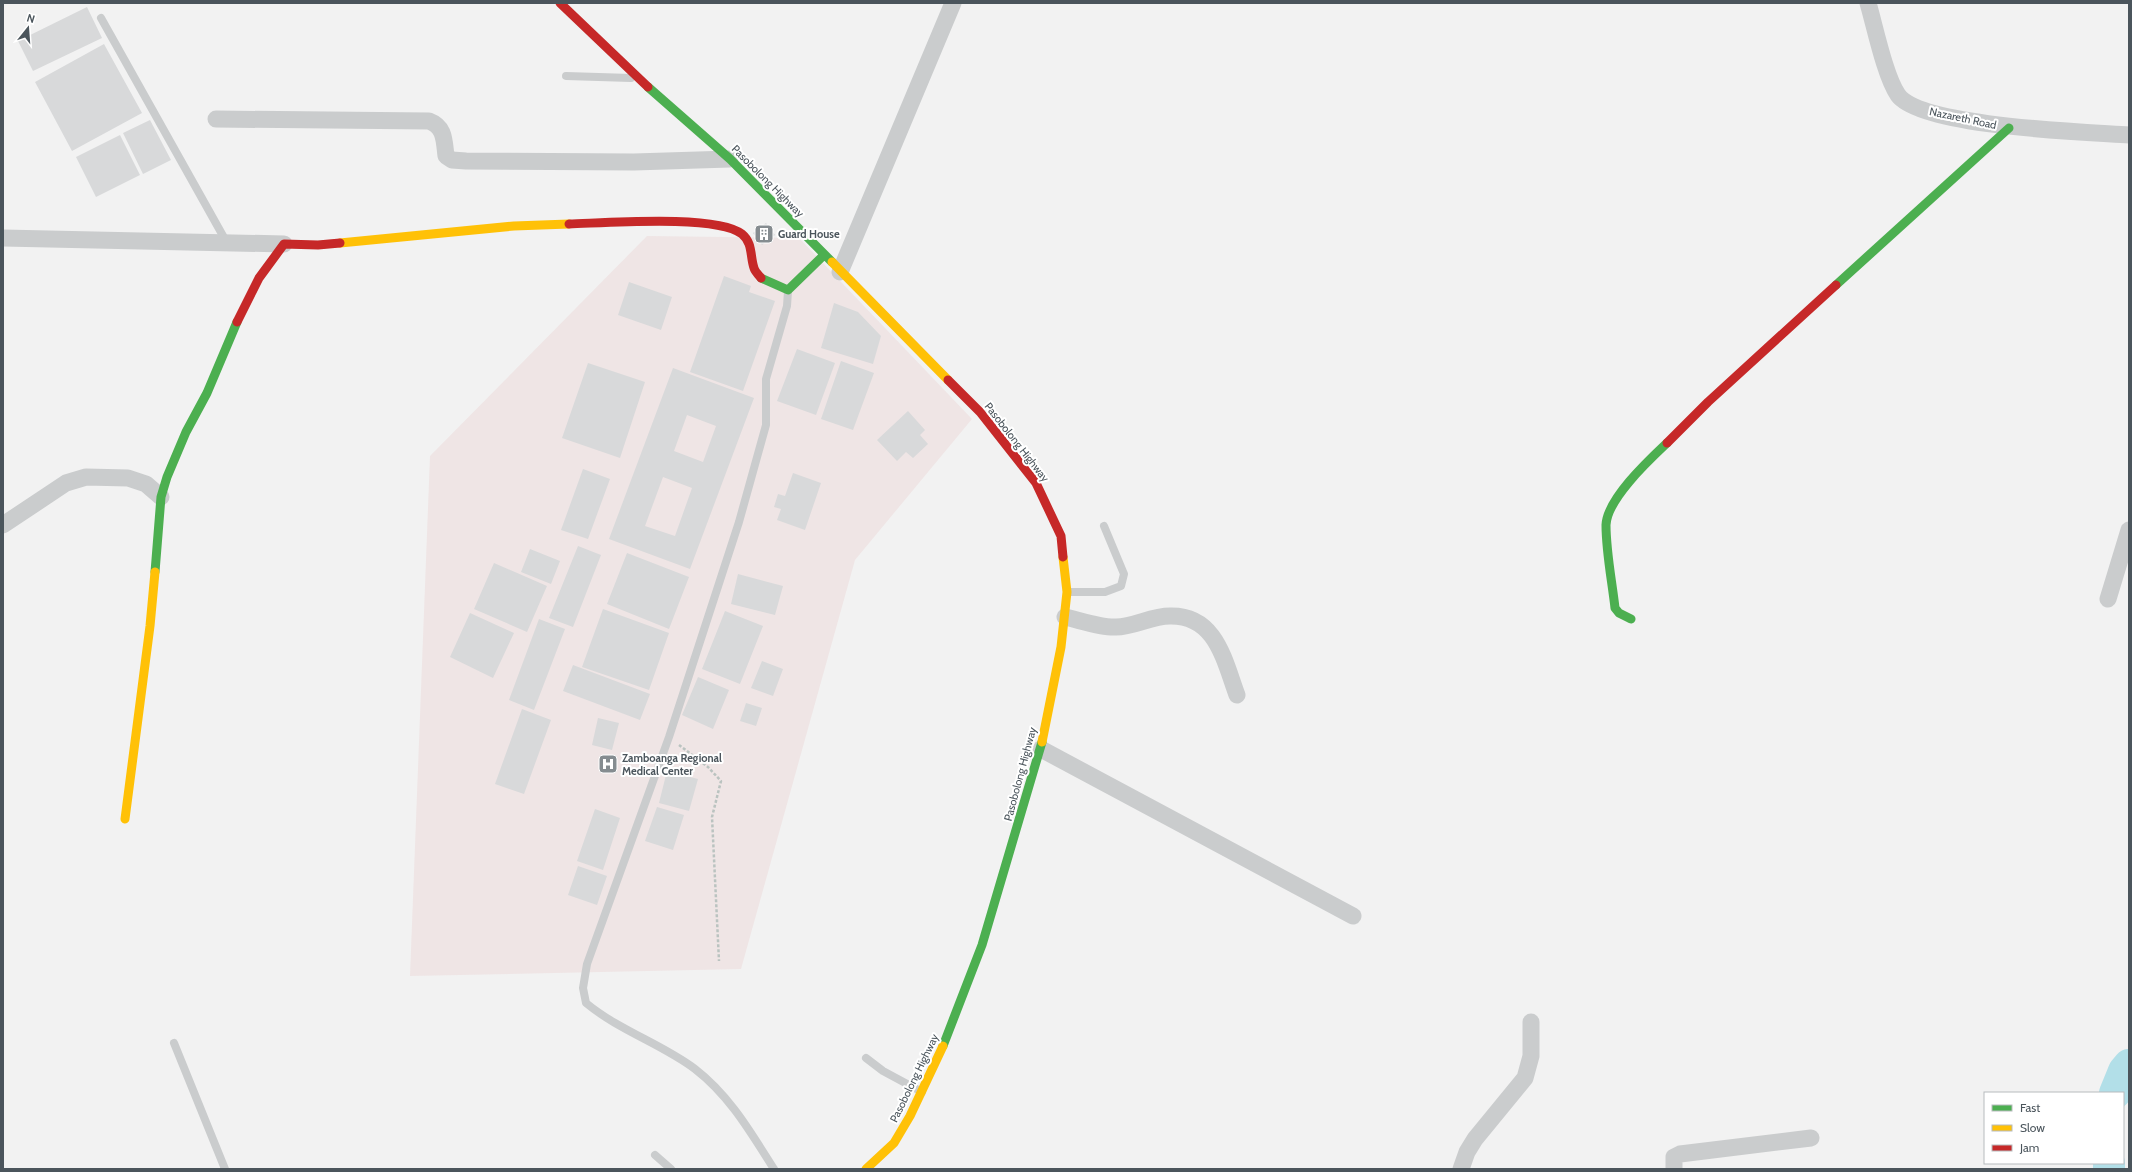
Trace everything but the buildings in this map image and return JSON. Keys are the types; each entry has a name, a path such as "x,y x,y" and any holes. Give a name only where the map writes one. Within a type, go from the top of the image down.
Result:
{"street":[{"name":"Pasobolong Highway","path":"560,3 638,78 730,159 980,412 1036,483 1061,536 1067,592 1061,647 1041,749 982,945 938,1059 922,1092 894,1143 866,1169"},
{"path":"840,272 953,3"},
{"name":"Nazareth Road","path":"1868,3 1891,81 1899,96 1910,105 1930,113 2009,128 2129,135"},
{"path":"216,119 429,121 436,124 445,137 446,156 452,160 634,162 730,159"},
{"path":"1631,619 1619,613 1615,608 1606,524 1614,504 1630,479 1714,396 2009,128"},
{"path":"3,238 318,245 514,226 689,221 723,227 742,234 750,245 754,269 762,278 788,290 824,255"},
{"path":"125,819 150,626 161,496 167,477 186,432 207,393 242,310 259,278 284,244"},
{"path":"3,525 66,483 86,477 128,478 146,484 161,496"},
{"path":"2108,599 2129,530"},
{"path":"1065,617 1115,627 1170,616 1191,620 1207,629 1218,642 1237,694"},
{"path":"1041,749 1353,916"},
{"path":"1462,1169 1467,1152 1475,1139 1525,1078 1532,1056 1531,1022"},
{"path":"1674,1169 1674,1157 1680,1154 1811,1138"}],"lane":[{"path":"101,18 227,243"},
{"path":"566,76 638,78"},
{"path":"774,1169 740,1116 718,1089 694,1068 604,1018 586,1003 583,988 587,964 669,737 739,522 766,424 766,379 787,306 788,290"},
{"path":"1067,592 1105,592 1121,586 1124,574 1104,526"},
{"path":"174,1043 225,1169"},
{"path":"866,1058 883,1071 922,1092"},
{"path":"655,1155 671,1169"}],"path":[{"path":"669,737 708,767 721,782 712,817 719,961"}],"shaded area":[{"name":"Zamboanga Regional Medical Center","path":"647,236 799,238 972,419 855,560 741,969 410,976 430,456"}],"waterway":[{"path":"2115,1092 2124,1071 2129,1065"},
{"path":"2109,1164 2109,1169"}],"traffic: fast":[{"path":"648,87 730,159 832,262"},
{"path":"1836,285 2009,128"},
{"path":"761,278 788,290 824,255"},
{"path":"155,572 161,497 167,477 186,432 207,393 237,322"},
{"path":"1631,619 1619,613 1615,608 1606,535 1608,515 1613,504 1630,481 1667,443"},
{"path":"943,1046 982,945 1042,742"}],"traffic: slow":[{"path":"340,243 514,226 569,224"},
{"path":"832,262 948,380"},
{"path":"1042,742 1061,647 1067,592 1063,557"},
{"path":"125,819 150,626 155,572"},
{"path":"866,1169 894,1143 910,1116 943,1046"}],"traffic: jam":[{"path":"560,3 648,87"},
{"path":"569,224 660,221 709,224 729,228 742,234 746,238 750,246 753,264 756,272 761,278"},
{"path":"237,322 259,278 284,244 318,245 340,243"},
{"path":"1667,443 1708,402 1836,285"},
{"path":"948,380 980,412 1036,483 1061,536 1063,557"}],"place":[{"name":"Guard House","path":"764,234"},
{"name":"Zamboanga Regional Medical Center","path":"608,764"}]}
